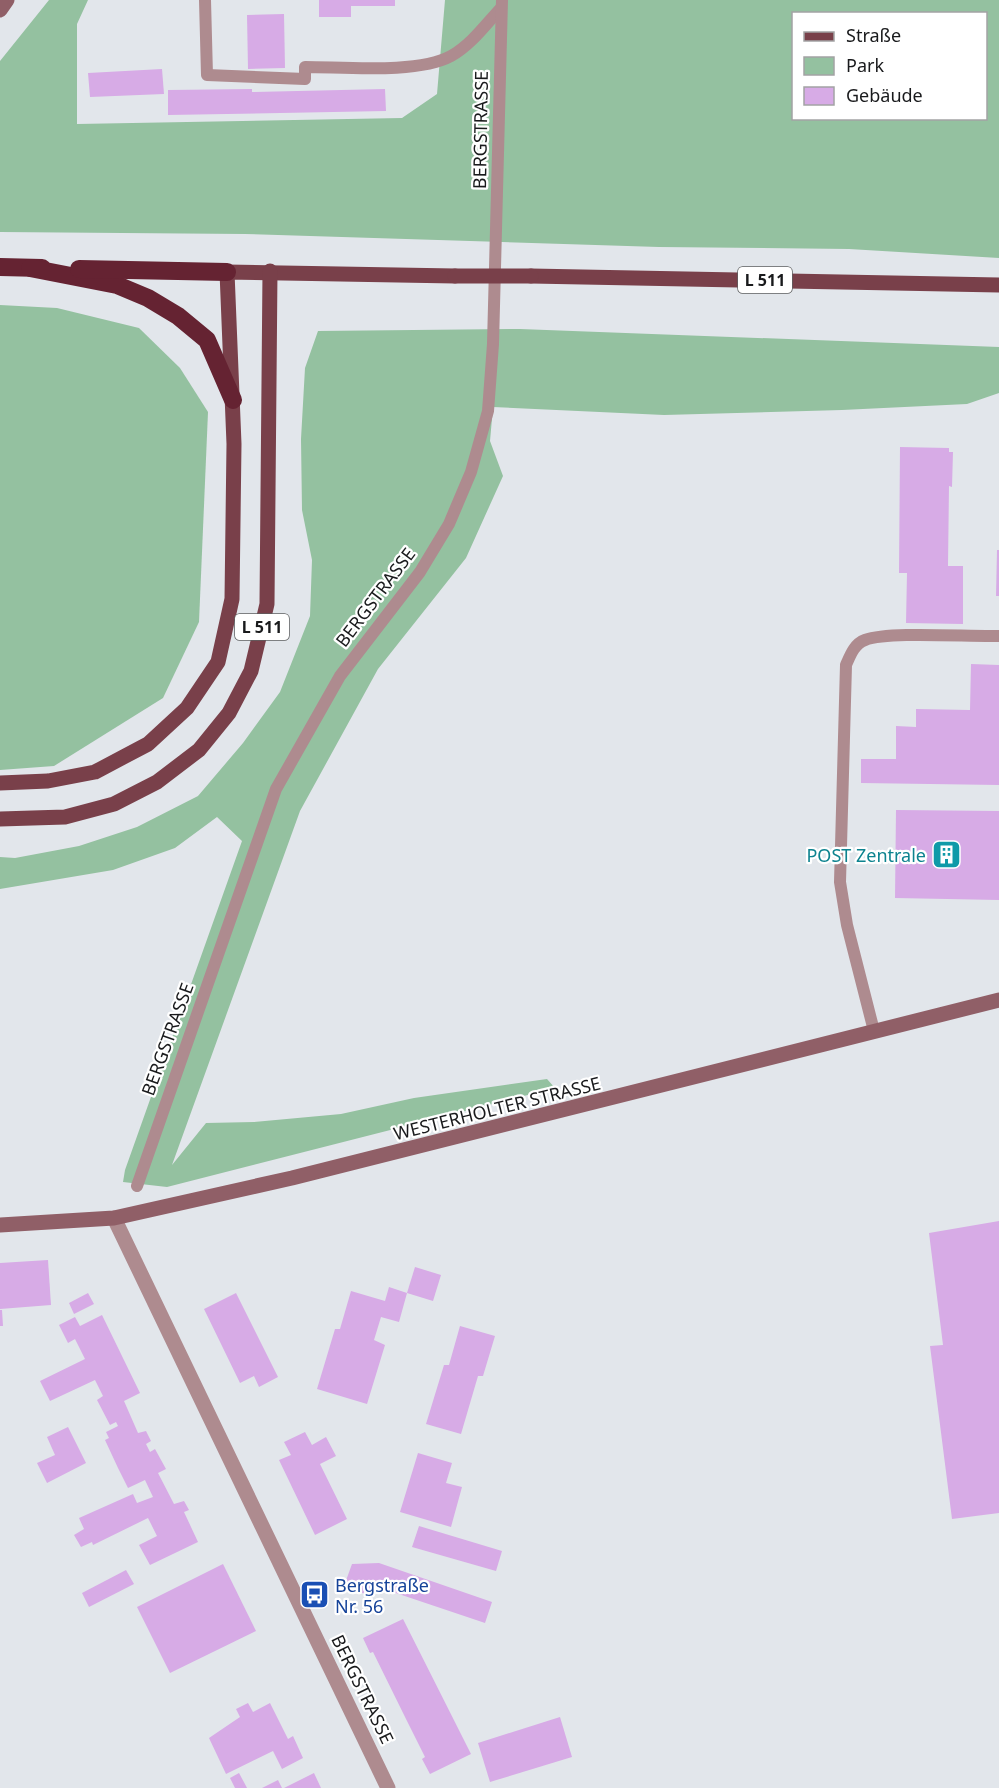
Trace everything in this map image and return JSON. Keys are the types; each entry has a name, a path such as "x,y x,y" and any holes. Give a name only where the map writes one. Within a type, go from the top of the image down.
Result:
{"highway":[{"name":"L 511","path":"0,267 227,272"},
{"name":"L 511","path":"30,268 117,285 148,298 178,316 207,340 233,400"}],"main road":[{"name":"L 511","path":"0,819 65,817 114,804 157,782 199,750 229,713 251,670 267,604 270,271"},
{"name":"L 511","path":"0,783 48,781 95,772 148,744 188,708 218,662 232,599 233,400 227,272 999,285"}],"street":[{"path":"0,10 7,0"},
{"name":"WESTERHOLTER STRASSE","path":"0,1225 114,1218 505,1126 999,1000"},
{"name":"BERGSTRASSE","path":"114,1218 388,1788"}],"lane":[{"path":"205,0 207,75 306,79 305,67 423,66 451,56 471,40 502,4"},
{"name":"BERGSTRASSE","path":"137,1186 276,789 340,676 420,572 449,524 471,472 488,411 493,344 502,4"},
{"path":"874,1031 847,925 840,882 846,666 852,651 863,640 884,637 999,636"}],"green space":[{"path":"49,0 88,0 77,24 77,124 402,118 437,94 445,0 999,0 999,258 849,249 659,247 245,234 0,232 0,61"},
{"path":"0,305 57,308 139,328 180,368 208,412 199,622 163,698 54,766 0,770"},
{"path":"520,329 999,347 999,393 967,404 664,415 493,407 490,441 503,476 466,558 378,669 300,811 172,1165 206,1123 254,1122 341,1114 414,1098 547,1079 555,1088 167,1187 123,1182 125,1170 242,841 217,817 175,848 113,870 0,889 0,857 15,858 79,846 137,827 198,796 243,743 280,692 310,616 312,560 302,510 301,439 305,368 318,331"}],"building":[{"path":"319,0 395,0 395,6 351,6 351,17 319,17"},
{"path":"284,14 285,68 248,69 247,15"},
{"path":"162,69 164,94 90,97 88,73"},
{"path":"252,89 252,92 385,89 386,111 168,115 168,90"},
{"path":"900,447 949,448 949,452 953,452 952,487 949,486 948,566 963,566 963,624 906,623 907,573 899,573"},
{"path":"997,550 999,550 999,596 996,596"},
{"path":"971,664 999,665 999,785 861,783 861,759 896,759 896,726 916,727 916,709 970,710"},
{"name":"POST Zentrale","path":"896,810 999,811 999,900 895,898"},
{"path":"999,1221 999,1513 952,1519 930,1346 943,1345 929,1233"},
{"path":"48,1260 51,1305 0,1309 0,1263"},
{"path":"415,1267 441,1275 433,1301 407,1293"},
{"path":"389,1287 407,1293 399,1322 381,1317 374,1340 385,1345 367,1404 317,1389 335,1329 340,1329 351,1291 385,1301"},
{"path":"88,1293 94,1304 74,1314 69,1303"},
{"path":"236,1293 278,1377 259,1387 254,1376 240,1383 204,1309"},
{"path":"0,1310 2,1310 3,1326 0,1326"},
{"path":"102,1315 140,1393 124,1401 138,1433 146,1431 151,1441 146,1444 150,1452 155,1449 166,1469 158,1473 174,1504 184,1501 189,1510 184,1512 198,1542 150,1565 139,1545 157,1536 148,1518 93,1545 92,1542 81,1547 74,1535 84,1529 79,1518 133,1494 137,1503 153,1497 145,1480 128,1488 118,1468 105,1440 109,1438 106,1432 118,1426 116,1422 110,1425 97,1400 103,1396 95,1380 50,1401 40,1381 85,1359 75,1339 68,1343 59,1325 75,1317 80,1326"},
{"path":"460,1326 495,1336 483,1376 478,1376 461,1434 426,1424 444,1365 449,1365"},
{"path":"68,1427 86,1463 47,1483 37,1463 55,1455 47,1437"},
{"path":"305,1432 312,1445 326,1437 336,1456 320,1464 347,1519 315,1535 279,1460 291,1455 284,1442"},
{"path":"418,1453 452,1463 446,1483 462,1487 451,1527 400,1512"},
{"path":"419,1526 502,1551 496,1571 412,1547"},
{"path":"379,1563 492,1602 485,1623 372,1585 368,1595 344,1586 352,1564"},
{"path":"223,1564 256,1631 170,1673 137,1607"},
{"path":"126,1570 134,1584 89,1607 82,1593"},
{"path":"403,1619 471,1754 430,1774 422,1759 425,1757 373,1652 370,1653 363,1638"},
{"path":"248,1703 253,1712 270,1703 288,1739 293,1736 303,1758 282,1769 273,1751 226,1774 209,1738 240,1717 236,1709"},
{"path":"560,1717 572,1757 490,1782 478,1743"},
{"path":"239,1773 247,1788 235,1788 230,1778"},
{"path":"314,1773 321,1788 284,1788"},
{"path":"278,1780 282,1788 262,1788"}],"place":[{"name":"POST Zentrale","path":"947,855"},
{"name":"Bergstraße Nr. 56","path":"314,1595"}]}
